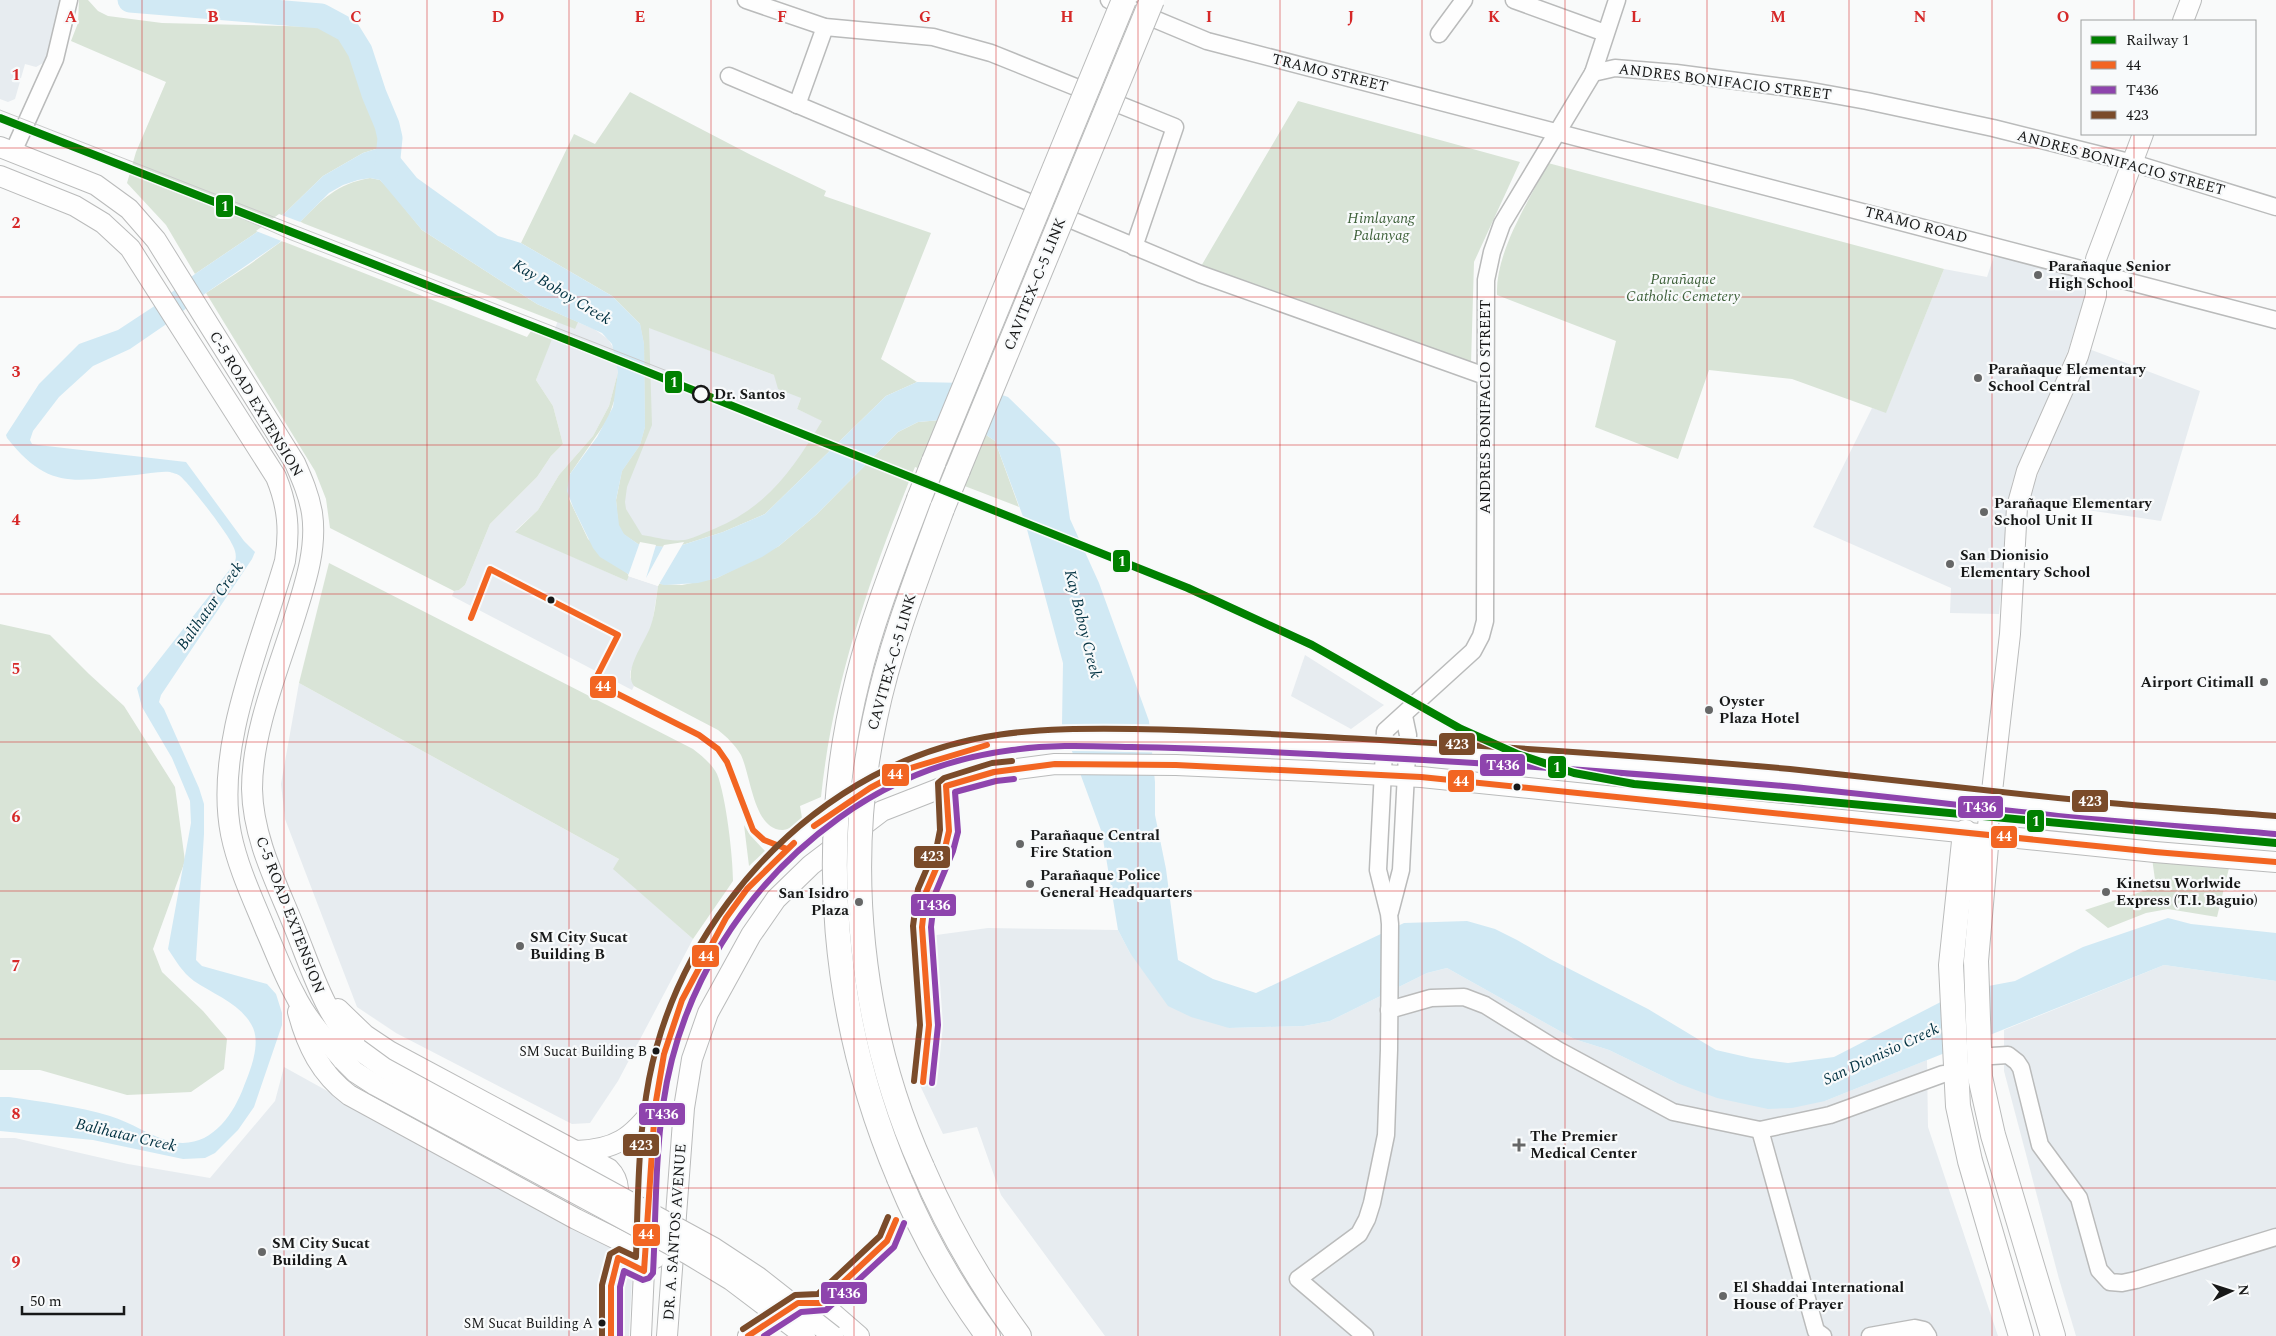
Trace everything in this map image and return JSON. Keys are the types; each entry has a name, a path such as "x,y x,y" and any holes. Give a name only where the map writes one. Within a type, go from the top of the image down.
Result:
{"highway":[{"name":"CAVITEX–C-5 LINK","path":"988,1336 961,1297 930,1245 899,1178 877,1122 861,1068 850,1019 839,946 835,850 838,798 848,725 858,678 873,627 919,499 1124,0"},
{"name":"CAVITEX–C-5 LINK","path":"1019,1336 967,1258 934,1195 904,1120 887,1067 872,1002 864,943 860,882 860,832 867,762 875,719 898,633 942,509 1152,0"},
{"path":"1976,834 1975,974 1985,1052 1980,1077 1987,1114 2053,1336"},
{"path":"1976,834 1952,948 1949,1064 1966,1146 2022,1336"}],"main road":[{"path":"2183,20 2190,0"},
{"path":"1976,834 1991,799 2010,634 2017,507 2027,471 2078,356 2096,295 2096,258 2143,135"},
{"name":"C-5 ROAD EXTENSION","path":"7,149 70,174 104,190 129,209 156,240 180,278 295,463 306,490 312,514 313,536 309,566 260,731 254,762 252,787 256,829 264,855 316,983 338,1027 356,1072 375,1085 709,1266 773,1310 806,1336"},
{"name":"C-5 ROAD EXTENSION","path":"0,176 76,206 103,224 130,248 276,478 286,504 288,539 284,561 236,725 230,758 228,808 231,834 239,865 294,993 309,1019 350,1055 384,1068 714,1248 758,1277 833,1336"},
{"name":"DR. A. SANTOS AVENUE","path":"641,1336 655,1107 664,1054 682,1000 726,918 747,889 794,843 844,805 870,788 904,770 989,745 1051,737 1166,738 1407,750 1776,777 2145,815 2276,825"},
{"name":"DR. A. SANTOS AVENUE","path":"667,1336 684,1108 692,1060 708,1012 751,935 776,899 811,865 882,810 917,796 994,772 1054,764 1176,766 1406,776 1976,834 2276,862"},
{"path":"904,770 917,796"},
{"path":"794,843 811,865"},
{"path":"316,983 344,1016 365,1035 389,1052 609,1169 616,1179 618,1188 616,1202 608,1215 594,1220 576,1219"},
{"path":"294,993 310,1048 325,1073 340,1088 357,1100 576,1219 671,1266"},
{"path":"573,1151 602,1149 620,1142 638,1128 655,1107"},
{"path":"756,1335 798,1303 821,1303 857,1334"},
{"path":"806,1336 818,1324 830,1322 857,1334"}],"street":[{"path":"7,149 55,59 69,0"},
{"path":"746,0 824,27 933,37 991,53 1175,127 1134,247"},
{"name":"TRAMO STREET","path":"1109,0 1208,41 1556,131"},
{"path":"1438,34 1464,0"},
{"path":"1514,0 1605,33"},
{"path":"1593,73 1617,0"},
{"path":"797,105 824,27"},
{"name":"ANDRES BONIFACIO STREET","path":"1389,919 1378,870 1385,732 1473,651 1481,636 1485,621 1486,280 1492,252 1502,224 1556,131 1593,73 1615,68 1806,90 1993,128 2133,163 2276,207"},
{"path":"729,76 1200,274 1485,376"},
{"name":"TRAMO ROAD","path":"1556,131 2276,320"},
{"path":"1365,1336 1298,1279 1359,1234 1367,1219 1386,1135 1389,919 1401,870 1408,735 1404,716"},
{"path":"1389,1004 1448,996 1468,999 1485,1005 1558,1050 1673,1112 1760,1130 1830,1115 1949,1064"},
{"path":"1985,1052 2008,1055 2021,1068 2040,1145 2079,1198 2097,1264 2106,1280 2116,1284 2128,1282 2276,1237"},
{"path":"1760,1130 1816,1331 1823,1336"},
{"path":"1870,1336 1915,1328 1924,1330 1928,1336"}],"shaded area":[{"path":"0,0 59,0 59,18 45,62 36,67 25,64 15,99 8,102 0,99"},
{"name":"Parañaque Elementary School Central","path":"1996,250 2089,274 2084,299 2069,348 2012,483 1999,614 1950,613 1951,588 1813,527 1872,408 1886,412 1944,269 1987,277"},
{"path":"560,315 594,329 608,339 615,351 618,372 609,406 593,436 559,475 538,510 515,531 627,581 628,576 658,586 652,625 630,672 634,686 632,690 452,596 454,591 459,590 465,585 490,524 537,477 551,456 563,444 553,406 536,380"},
{"path":"640,324 774,375 801,398 797,409 848,432 723,532 655,548 616,512"},
{"path":"2089,349 2200,391 2161,521 2027,501"},
{"path":"1305,655 1384,705 1351,729 1291,696"},
{"path":"299,683 619,859 614,869 693,939 618,1081 590,1123 572,1124 396,1033 357,1007 285,819 281,784"},
{"path":"988,928 1118,930 1130,953 1229,1028 1304,1026 1330,1021 1427,973 1447,968 1574,1039 1609,1050 1677,1083 1825,1101 1927,1060 1928,1127 1998,1336 1105,1336 1001,1195 977,1127 943,1134 916,1077 914,938"},
{"path":"2164,965 2276,981 2276,1336 2076,1336 2004,1071 2004,1030"},
{"path":"284,1067 633,1260 629,1336 0,1336 0,1138 15,1138 128,1164 210,1178 275,1101"}],"green space":[{"path":"79,0 88,0 98,11 108,16 162,23 323,27 335,33 348,49 374,113 379,134 379,148 363,153 323,176 285,213 195,274 166,225 127,183 136,152 166,82 71,41 78,23"},
{"path":"630,92 751,155 826,191 824,196 931,233 881,359 917,382 886,396 765,514 723,532 673,548 638,544 623,534 618,525 616,500 622,471 640,445 645,427 644,344 640,324 612,296 521,243 574,134 595,144","holes":["649,328 774,375 778,389 801,398 797,409 822,421 776,487 762,500 729,522 690,539 668,540 642,535 626,509 625,502 627,487 652,425"]},
{"name":"Himlayang Palanyag","path":"1298,101 1520,162 1474,262 1471,364 1200,268"},
{"name":"Parañaque Catholic Cemetery","path":"1548,163 1944,269 1886,413 1792,379 1709,370 1678,459 1595,427 1616,341 1497,295 1501,262 1507,244"},
{"path":"370,178 380,180 388,188 422,230 537,304 578,322 575,329 300,222 339,188"},
{"path":"282,241 527,337 531,331 552,339 536,380 553,406 563,444 551,456 537,477 490,524 465,585 459,590 454,591 330,528 326,499 315,471 206,293"},
{"path":"618,372 616,395 608,419 570,474 569,499 588,539 629,575 627,581 515,532 538,510 559,475 593,436 609,406"},
{"path":"953,419 973,426 995,441 1019,507 915,467 883,547 844,670 827,754 821,797 800,806 802,818 794,826 783,830 773,828 766,822 760,812 741,755 731,741 718,730 634,686 631,680 633,664 651,625 658,586 659,584 682,585 717,578 779,546 816,515 898,432 918,422"},
{"path":"329,563 693,749 710,764 717,774 726,811 733,881 693,939 613,869 619,859 299,683"},
{"path":"0,624 50,635 124,706 175,787 185,861 153,949 162,972 203,1011 227,1039 224,1069 191,1092 127,1095 40,1070 0,1070"},
{"path":"744,825 750,835 765,851 749,866"},
{"path":"2152,858 2230,864 2217,917 2168,909 2146,913 2108,928 2085,910 2156,887"}],"water":[{"path":"379,148 399,156 417,178 498,236 521,243 612,296 640,324 644,344 645,427 640,445 622,471 616,500 619,525 624,534 638,544 673,548 723,532 765,514 886,396 917,382 968,383 1008,397 1060,448 1070,519 1099,583 1149,721 1155,782 1155,815 1166,869 1178,960 1213,979 1256,993 1404,923 1467,921 1495,929 1517,940 1648,1009 1716,1050 1751,1058 1788,1063 1834,1057 1962,991 2015,981 2083,947 2168,918 2191,924 2276,933 2276,981 2164,965 1825,1101 1792,1108 1768,1109 1717,1098 1677,1083 1609,1050 1574,1039 1447,968 1427,973 1330,1021 1304,1026 1229,1028 1191,1017 1168,1006 1130,953 1118,930 1102,833 1062,724 1063,663 1025,522 995,441 973,426 953,419 918,422 898,432 816,515 779,546 762,557 717,578 698,583 664,585 628,574 600,557 593,548 567,491 570,474 597,437 613,407 618,372 612,344 602,333 537,304 422,230 380,180 370,178 343,185 329,193 279,243 206,293 130,349 93,366 59,397 33,431 30,440 32,444 38,445 186,462 244,541 255,552 161,695 159,702 164,709 199,788 204,804 204,834 196,960 202,966 267,984 276,994 282,1013 282,1025 254,1107 238,1130 215,1153 205,1158 183,1159 93,1140 0,1131 0,1097 9,1097 98,1113 118,1119 157,1137 173,1142 186,1143 198,1140 218,1128 233,1108 250,1072 256,1038 251,1024 240,1010 190,978 168,949 191,823 190,801 172,758 142,707 137,688 234,564 236,557 234,548 224,531 192,488 178,475 162,472 96,479 65,479 51,475 37,467 22,455 6,435 39,384 79,344 118,330 153,307 195,274 285,213 323,176 363,153"}],"pier":[{"path":"279,214 303,223 284,242 256,231"},
{"path":"640,542 656,545 646,578 664,545 684,542 658,586 628,576"}],"waterway":[{"name":"Balihatar Creek","path":"130,0 321,16 347,30 360,51 374,94 387,125 390,138 387,168"}],"tram line":[{"path":"0,110 680,376"},
{"path":"122,165 291,240 434,295 496,312"}],"rail line":[{"name":"1","path":"0,118 570,341 1188,588 1312,645 1461,729 1517,754 1574,773 1634,784 2276,843"}],"transit line":[{"name":"44","path":"471,618 490,569 618,635 594,682 699,735 718,749 727,762 753,830 764,840 787,849"},
{"name":"423","path":"602,1336 602,1285 610,1254 619,1249 636,1257 641,1145 649,1079 661,1032 679,986 701,943 728,902 759,865 794,831 832,801 873,776 906,760 937,749 1000,734 1065,729 1249,733 1470,745 1683,760 1790,769 2085,801 2276,816"},
{"name":"44","path":"814,826 870,788 904,770 987,745"},
{"name":"T436","path":"620,1336 620,1287 624,1271 643,1280 649,1278 653,1273 658,1147 671,1062 684,1021 701,982 721,944 746,908 774,875 805,845 839,818 879,793 900,782 943,765 989,754 1027,748 1057,746 1279,752 1627,773 1783,786 2058,816 2275,834"},
{"name":"423","path":"914,1081 920,1025 913,926 918,889 937,845 940,830 938,783 944,778 992,763 1012,761"},
{"name":"44","path":"923,1082 929,1025 922,927 926,892 945,848 949,831 946,786 994,772 1055,764 1176,765 1421,777 2155,852 2276,862"},
{"name":"T436","path":"932,1083 938,1025 931,927 935,894 953,851 958,832 955,792 996,781 1014,779"},
{"name":"44","path":"611,1336 611,1286 618,1258 644,1271 655,1107 664,1054 682,1000 726,918 747,889 794,843"},
{"name":"423","path":"743,1329 795,1295 818,1294 880,1236 888,1217"},
{"name":"44","path":"748,1336 798,1303 821,1303 887,1241 896,1220"},
{"name":"T436","path":"764,1336 801,1312 826,1310 894,1247 904,1223"}],"place":[{"name":"Parañaque Senior High School","path":"2038,275"},
{"name":"Parañaque Elementary School Central","path":"1978,378"},
{"name":"Dr. Santos","path":"701,394"},
{"name":"Parañaque Elementary School Unit II","path":"1984,512"},
{"name":"San Dionisio Elementary School","path":"1950,564"},
{"name":"Airport Citimall","path":"2264,682"},
{"name":"Oyster Plaza Hotel","path":"1709,710"},
{"name":"Parañaque Central Fire Station","path":"1020,844"},
{"name":"Parañaque Police General Headquarters","path":"1030,884"},
{"name":"Kinetsu Worlwide Express (T.I. Baguio)","path":"2106,892"},
{"name":"San Isidro Plaza","path":"859,902"},
{"name":"SM City Sucat Building B","path":"520,946"},
{"name":"SM Sucat Building B","path":"656,1051"},
{"name":"The Premier Medical Center","path":"1519,1145"},
{"name":"SM City Sucat Building A","path":"262,1252"},
{"name":"El Shaddai International House of Prayer","path":"1723,1296"},
{"name":"SM Sucat Building A","path":"602,1323"}],"water label":[{"name":"Kay Boboy Creek","path":"562,292"},
{"name":"Kay Boboy Creek","path":"1083,624"},
{"name":"San Dionisio Creek","path":"1881,1054"}]}
